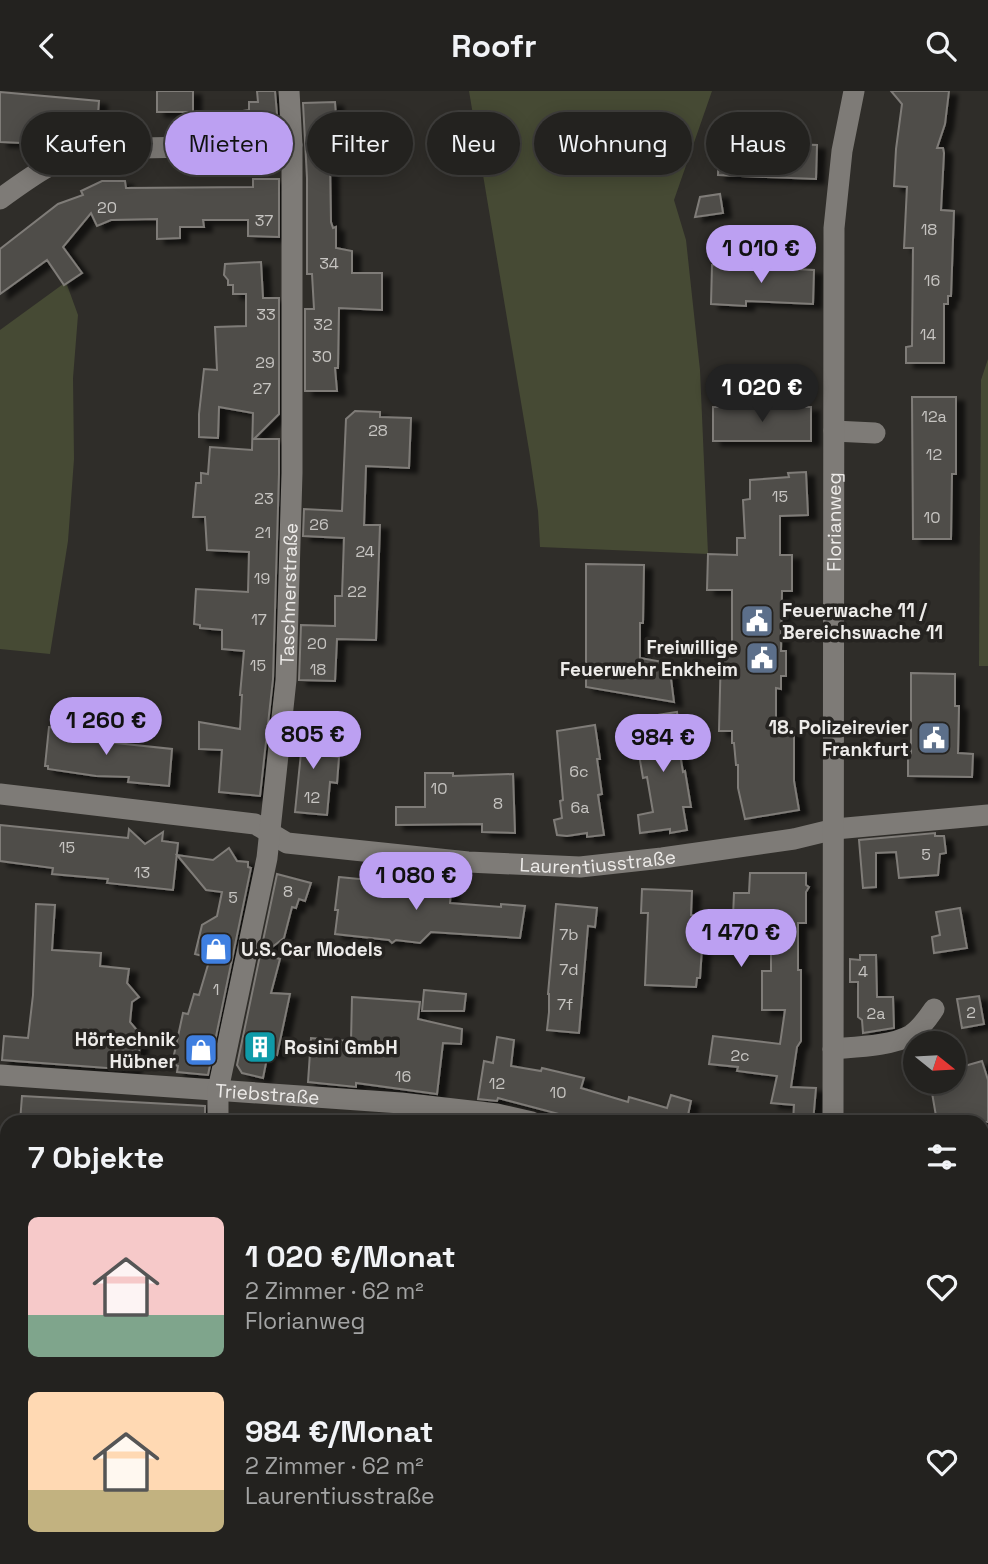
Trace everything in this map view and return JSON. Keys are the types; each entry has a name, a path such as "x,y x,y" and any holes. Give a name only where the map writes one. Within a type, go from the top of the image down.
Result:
{"street":[{"name":"Taschnerstraße","path":"289,91 290,112"},
{"name":"Florianweg","path":"832,1115 835,829 834,228 842,151 854,91"},
{"path":"0,198 46,167 71,154 89,149 165,148"},
{"name":"Taschnerstraße","path":"218,1115 218,1090 267,859 286,680 292,473 292,175"},
{"path":"834,431 874,433"},
{"name":"Laurentiusstraße","path":"0,794 255,824 287,843 468,862 580,867 780,841 835,829 988,815"},
{"path":"833,1049 885,1042 911,1035 934,1009"},
{"name":"Triebstraße","path":"0,1075 401,1103 501,1115"}],"green space":[{"path":"469,91 712,91 692,148 692,112 534,112 534,175 683,175 674,200 686,240 700,370 708,554 540,547 530,456 483,175 520,175 520,112 473,112"},
{"path":"66,282 78,315 73,378 74,459 68,541 50,654 0,649 0,330"},
{"path":"988,359 988,666 979,666 981,380"}],"building":[{"path":"157,91 193,91 193,112 157,112"},
{"path":"257,91 275,91 277,112 242,112 249,110 249,102 258,102"},
{"path":"891,91 949,91 945,124 937,148 943,148 944,153 941,210 954,211 951,296 948,296 948,304 944,304 944,363 906,363 906,347 912,346 913,248 904,248 907,187 894,186 902,104"},
{"path":"0,92 99,101 98,112 21,112 21,143 0,142"},
{"path":"335,102 336,112 307,112 307,175 330,175 331,222 333,228 336,227 336,248 352,251 352,273 382,273 382,310 339,308 338,368 335,368 337,391 305,391 305,309 314,309 312,274 307,274 307,178 303,103"},
{"path":"810,145 817,145 816,179 718,175 810,175"},
{"path":"253,179 279,179 279,237 248,236 248,220 203,220 204,227 180,227 180,238 157,239 157,219 111,220 97,226 91,213 63,247 82,273 64,285 47,260 0,294 0,249 58,204 83,195 81,191 102,181 125,181 126,188 253,187"},
{"path":"720,194 723,213 695,217 700,197"},
{"path":"261,262 263,298 279,298 279,414 254,439 279,439 279,473 273,679 260,796 219,792 222,750 199,749 199,722 240,729 244,651 222,649 222,630 200,628 200,625 194,624 196,589 248,592 249,552 207,550 205,517 193,517 196,483 201,483 201,473 208,474 210,447 252,450 253,413 219,407 218,438 199,437 199,414 204,369 217,370 215,327 246,326 246,294 233,294 233,285 228,285 224,275 225,264"},
{"path":"712,265 814,270 813,304 746,301 746,306 711,304"},
{"path":"912,397 956,397 956,474 952,474 951,539 913,539"},
{"path":"713,407 811,407 811,441 713,441"},
{"path":"355,411 380,412 380,417 411,418 409,468 366,466 364,525 380,525 376,640 337,639 335,681 299,680 301,625 335,626 335,596 342,596 344,538 303,536 304,509 342,511 346,419"},
{"path":"806,472 808,515 780,516 780,555 792,555 792,591 782,591 781,651 786,651 786,676 781,676 781,689 776,688 776,731 794,731 794,781 799,810 745,819 738,788 738,765 732,731 719,731 721,651 732,651 732,590 707,590 708,554 737,555 737,538 745,538 743,500 750,499 750,480 789,477 788,473"},
{"path":"586,564 644,565 640,658 669,663 674,702 586,687"},
{"name":"18. Polizeirevier Frankfurt","path":"911,673 955,674 955,706 959,706 958,753 973,754 972,777 908,776 908,752 911,753"},
{"path":"677,712 680,736 677,737 691,807 683,807 687,830 640,833 638,815 653,812 637,743 642,742 638,718"},
{"path":"595,725 602,794 598,795 604,835 557,835 554,820 562,818 560,801 563,800 557,731"},
{"path":"49,727 108,733 107,742 172,749 169,786 128,782 129,777 96,776 48,769 48,766 45,766"},
{"path":"294,727 323,729 322,755 339,757 337,783 330,782 327,815 295,812 301,753 291,752"},
{"path":"425,773 453,773 453,776 513,774 515,833 482,832 482,824 396,825 396,807 425,807"},
{"path":"0,825 128,838 129,829 145,844 163,832 162,841 178,843 173,890 107,883 108,879 52,874 53,868 0,861"},
{"path":"935,833 935,836 944,836 946,853 940,854 938,875 899,878 896,852 876,853 876,887 863,888 859,840"},
{"path":"229,848 237,861 248,862 248,867 251,868 208,1075 177,1072 178,1066 172,1064 183,1013 188,1014 194,994 199,995 210,958 195,954 202,925 217,916 222,892 206,890 177,855 213,860"},
{"path":"750,873 806,873 806,885 809,887 806,892 806,923 798,923 801,1041 797,1047 791,1087 816,1088 814,1115 793,1115 794,1105 771,1103 777,1076 709,1064 713,1036 780,1044 785,1010 762,1010 762,971 771,971 771,933 703,933 700,978 697,978 696,987 645,985 648,913 641,913 642,889 692,891 691,915 733,917 734,893 749,893"},
{"path":"277,874 311,883 305,901 299,899 296,908 292,907 284,938 263,954 280,959 271,993 290,994 277,1055 268,1053 263,1078 242,1073 237,1065"},
{"path":"339,877 399,883 400,877 435,881 434,887 451,889 450,903 525,906 520,938 431,932 420,943 396,940 392,943 389,940 335,934"},
{"path":"36,904 55,905 52,950 101,953 100,966 129,969 127,983 139,997 132,1002 130,1022 141,1035 138,1061 133,1065 133,1070 2,1060 4,1036 28,1038 33,995"},
{"path":"556,904 597,908 595,927 588,926 579,1033 547,1030"},
{"path":"960,908 967,948 934,953 932,937 940,935 936,912"},
{"path":"860,955 876,955 877,997 893,997 894,1028 863,1033 862,1020 858,1017 858,982 850,982 850,959 860,960"},
{"path":"424,990 466,994 464,1011 422,1011"},
{"path":"979,996 984,1024 962,1028 957,999"},
{"path":"352,997 420,1002 418,1019 462,1029 461,1044 443,1043 437,1094 356,1083 356,1087 308,1082 311,1038 351,1041"},
{"path":"497,1037 514,1040 511,1066 541,1071 542,1068 584,1078 581,1088 628,1102 629,1097 667,1108 671,1095 691,1101 688,1115 562,1115 498,1098 497,1101 478,1099 484,1061 493,1063"},
{"path":"982,1061 988,1080 988,1115 936,1115 932,1094 966,1094 966,1066"},
{"path":"22,1096 205,1106 205,1115 21,1115"}],"place":[{"name":"Feuerwache 11 / Bereichswache 11","path":"757,621"},
{"name":"Freiwillige Feuerwehr Enkheim","path":"762,658"},
{"name":"18. Polizeirevier Frankfurt","path":"934,738"},
{"name":"U.S. Car Models","path":"216,949"},
{"name":"Rosini GmbH","path":"260,1047"},
{"name":"Hörtechnik Hübner","path":"201,1050"}]}
